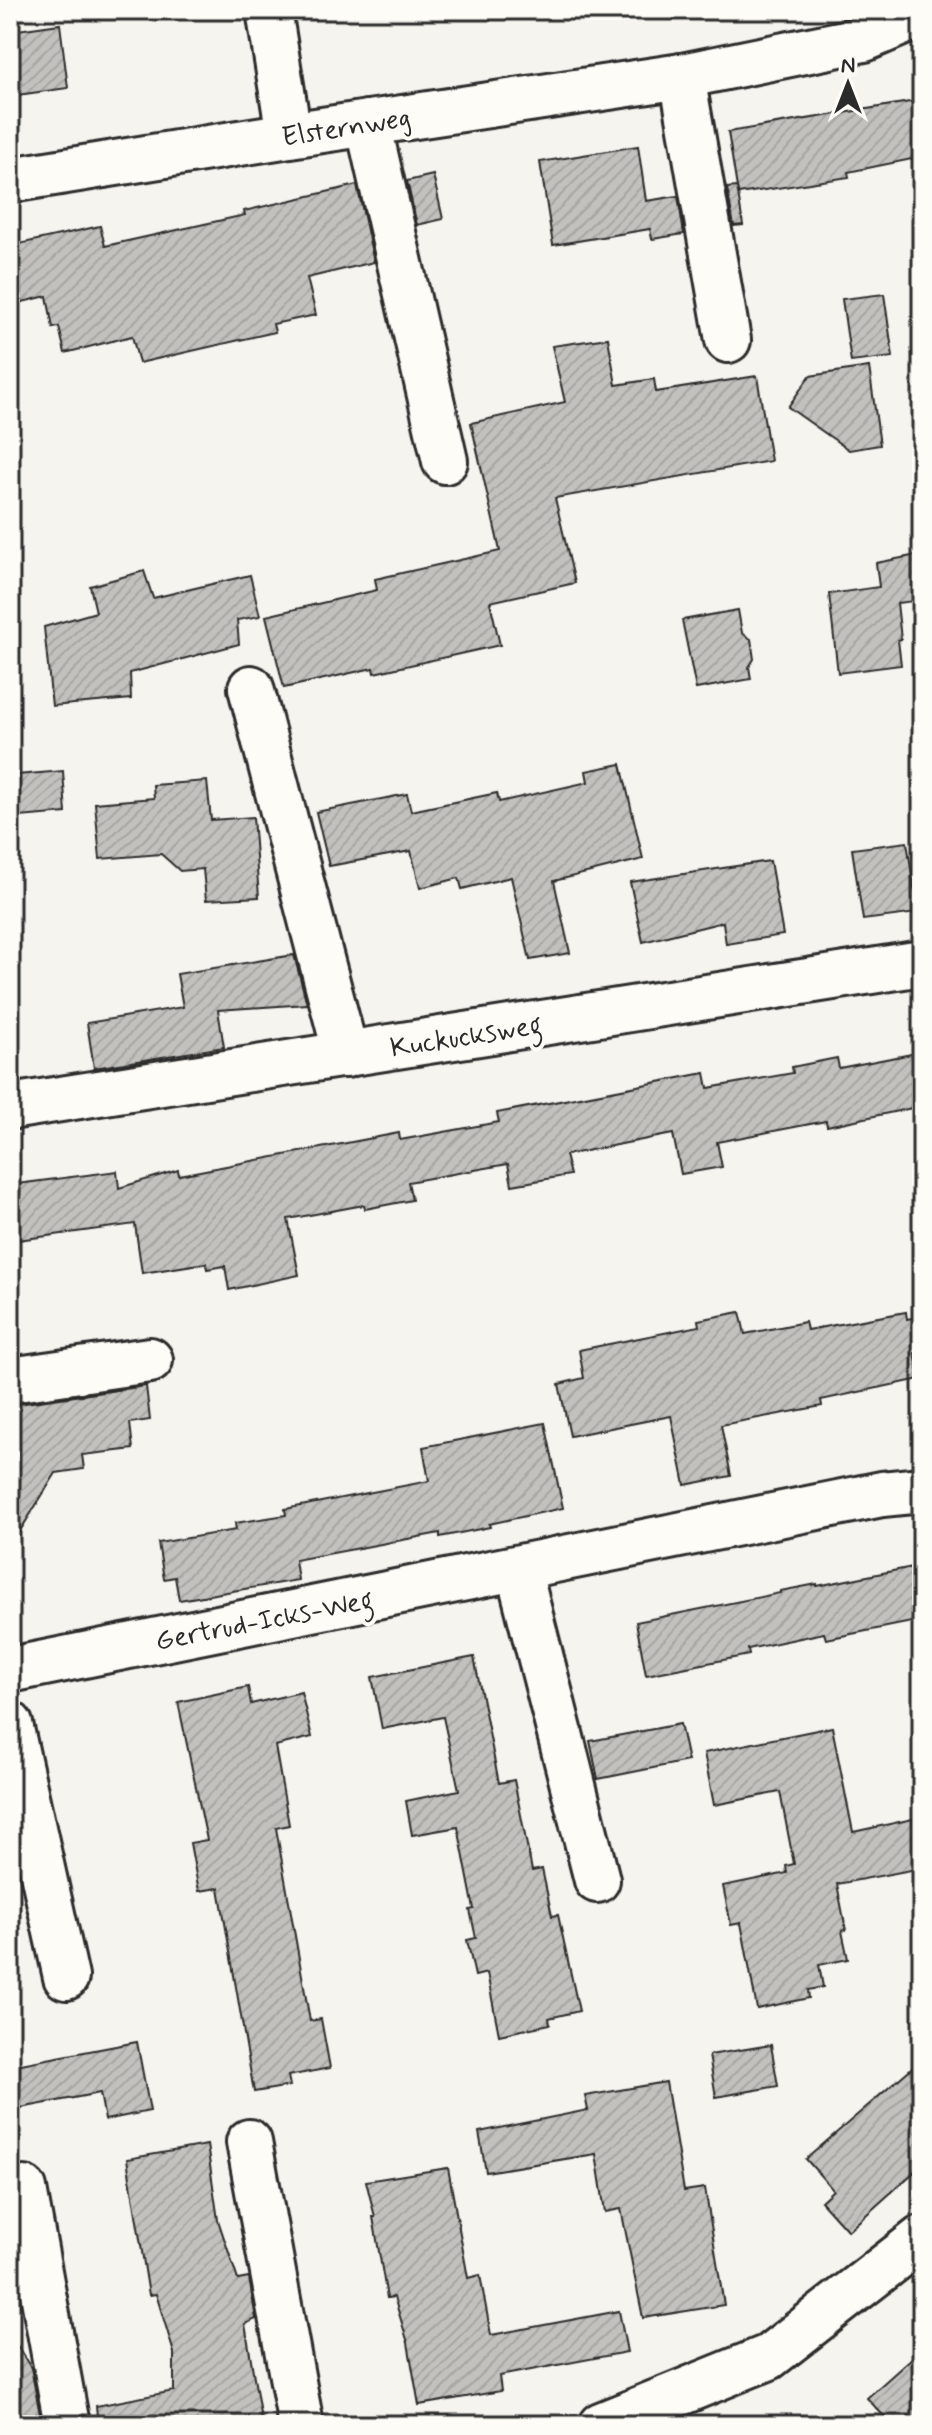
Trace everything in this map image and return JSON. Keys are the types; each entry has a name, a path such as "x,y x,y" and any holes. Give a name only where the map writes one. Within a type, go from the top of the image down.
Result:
{"street":[{"path":"269,10 289,135"},
{"name":"Elsternweg","path":"10,180 682,76 864,39 922,14"},
{"path":"682,76 728,340"},
{"path":"368,123 445,461"},
{"path":"251,688 346,1055"},
{"name":"Kuckucksweg","path":"10,1107 922,963"},
{"path":"10,1380 150,1360"},
{"name":"Gertrud-Icks-Weg","path":"10,1670 882,1494 922,1490"},
{"path":"518,1568 597,1880"},
{"path":"10,1724 66,1977"},
{"path":"249,2142 301,2425"},
{"path":"24,2189 67,2425"},
{"path":"601,2425 769,2357 922,2238"}],"building":[{"path":"60,24 68,88 10,96 10,31"},
{"path":"922,100 922,157 848,172 849,177 738,194 728,132"},
{"path":"638,146 646,201 678,196 684,234 652,239 650,229 553,245 540,162"},
{"path":"433,175 443,219 417,225 407,181"},
{"path":"357,185 374,262 307,278 316,315 273,324 275,332 139,363 132,336 65,353 59,327 53,328 47,296 10,305 10,246 100,226 105,246 245,215 244,211"},
{"path":"737,187 743,225 734,226 727,188"},
{"path":"884,294 893,357 851,362 842,299"},
{"path":"608,338 616,385 654,379 656,392 757,376 771,461 555,498 575,583 490,602 500,645 374,673 373,668 284,688 266,616 377,590 375,579 500,551 471,423 565,402 552,346"},
{"path":"869,367 880,445 849,450 788,407 810,376"},
{"path":"917,555 922,600 897,603 901,665 838,673 829,594 879,587 876,563"},
{"path":"144,571 153,598 250,575 260,616 237,620 239,644 130,673 131,699 52,706 44,627 96,612 90,586"},
{"path":"738,610 742,633 751,639 754,659 749,667 751,679 696,689 682,620"},
{"path":"621,764 643,859 554,881 570,953 530,960 511,877 462,889 459,878 420,888 411,851 329,866 316,812 407,794 411,811 497,793 499,802 588,782 586,771"},
{"path":"63,771 66,813 20,817 17,775"},
{"path":"207,781 211,820 253,817 259,897 206,900 203,869 180,871 161,854 100,859 95,803 154,798 153,785"},
{"path":"907,842 918,913 863,920 852,849"},
{"path":"770,861 783,935 726,944 723,922 643,942 630,882"},
{"path":"294,955 307,1004 218,1010 224,1047 94,1068 87,1023 183,1007 177,974"},
{"path":"922,1052 922,1106 827,1126 826,1121 717,1142 722,1167 681,1174 673,1134 565,1155 570,1175 512,1185 508,1164 408,1182 412,1200 288,1219 299,1275 229,1290 225,1266 207,1269 206,1263 142,1273 135,1224 10,1241 10,1185 117,1171 119,1188 178,1170 179,1175 399,1133 400,1140 499,1122 497,1113 705,1073 708,1088 793,1073 792,1067 837,1058 839,1068"},
{"path":"740,1312 745,1334 805,1322 807,1330 906,1312 907,1319 922,1316 922,1352 915,1353 920,1379 821,1400 822,1406 721,1425 731,1476 685,1485 671,1416 570,1436 559,1384 584,1378 579,1350 699,1326 698,1320"},
{"path":"146,1386 150,1420 130,1423 133,1449 82,1455 84,1469 56,1473 10,1547 10,1456 18,1455 11,1405"},
{"path":"545,1423 563,1508 440,1537 440,1533 295,1560 298,1580 179,1600 175,1577 164,1579 158,1543 236,1530 235,1523 286,1515 285,1509 429,1481 423,1447"},
{"path":"918,1566 922,1585 922,1620 826,1639 824,1633 748,1649 749,1655 646,1675 636,1622"},
{"path":"474,1657 499,1783 514,1780 532,1871 542,1869 552,1916 558,1915 579,2011 549,2018 550,2024 499,2035 487,1973 475,1976 467,1940 476,1938 470,1910 474,1909 458,1827 412,1835 406,1801 459,1790 443,1717 382,1729 372,1677"},
{"path":"248,1687 251,1704 301,1692 312,1737 275,1746 289,1825 276,1828 310,2021 321,2019 330,2068 288,2076 290,2086 254,2092 219,1888 199,1891 190,1843 207,1840 178,1702"},
{"path":"680,1724 688,1761 598,1779 590,1741"},
{"path":"832,1727 853,1832 922,1817 922,1868 837,1884 848,1959 819,1965 823,1987 808,1990 809,1998 757,2009 741,1923 731,1925 723,1886 787,1873 786,1866 794,1864 780,1792 714,1805 704,1753"},
{"path":"137,2042 150,2111 105,2120 100,2093 10,2110 10,2066"},
{"path":"771,2045 778,2086 716,2097 709,2055"},
{"path":"922,2059 922,2165 848,2231 821,2201 833,2190 806,2159"},
{"path":"666,2082 684,2191 705,2188 724,2305 643,2318 621,2209 605,2212 596,2154 486,2172 479,2132 588,2110 585,2096"},
{"path":"207,2145 218,2220 238,2280 249,2278 256,2319 245,2324 262,2425 98,2425 96,2406 174,2391 174,2353 156,2294 149,2295 127,2159"},
{"path":"448,2168 468,2278 480,2275 491,2335 619,2311 627,2352 499,2376 501,2391 419,2405 408,2343 394,2297 387,2298 375,2217 366,2181"},
{"path":"10,2334 31,2368 42,2425 10,2425"},
{"path":"922,2349 922,2425 892,2425 867,2398"}]}
